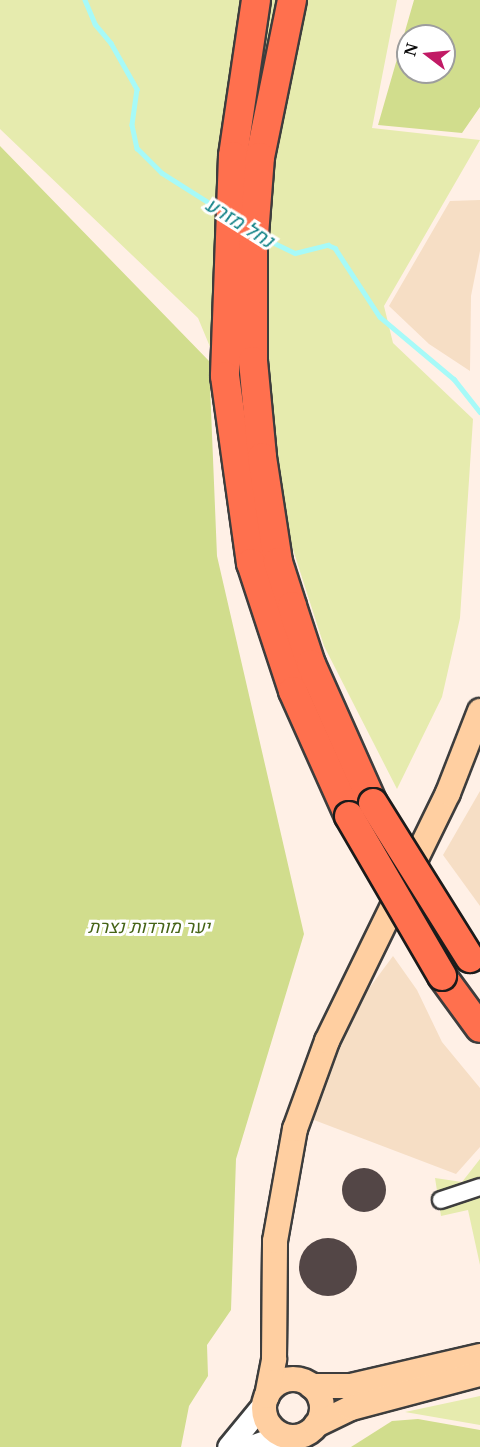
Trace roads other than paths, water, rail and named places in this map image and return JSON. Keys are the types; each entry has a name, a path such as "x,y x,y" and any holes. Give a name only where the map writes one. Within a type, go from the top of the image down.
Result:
{"highway":[{"path":"256,0 233,156 225,376 251,563 280,612"},
{"path":"292,0 261,157 253,248 253,361 262,458 278,562 280,612 293,692 361,810 442,976 480,1028"},
{"path":"361,810 475,963"}],"main road":[{"path":"480,711 448,793 310,1085 295,1129 279,1208 274,1359 266,1399 266,1420 281,1435 304,1435 316,1425 351,1408 480,1374"},
{"path":"274,1308 285,1353 322,1405 316,1425"},
{"path":"266,1399 286,1380 308,1384 351,1386 480,1356"}],"street":[{"path":"441,1200 480,1187"},
{"path":"228,1447 266,1399"},
{"path":"248,1447 281,1435"}],"waterway":[{"name":"נחל מזרע","path":"85,0 95,24 111,43 137,89 132,125 137,148 162,173 222,211"},
{"name":"נחל מזרע","path":"264,238 295,253 328,245 335,248 380,317 454,379 480,412"}],"park label":[{"name":"יער מורדות נצרת","path":"149,926"}]}
